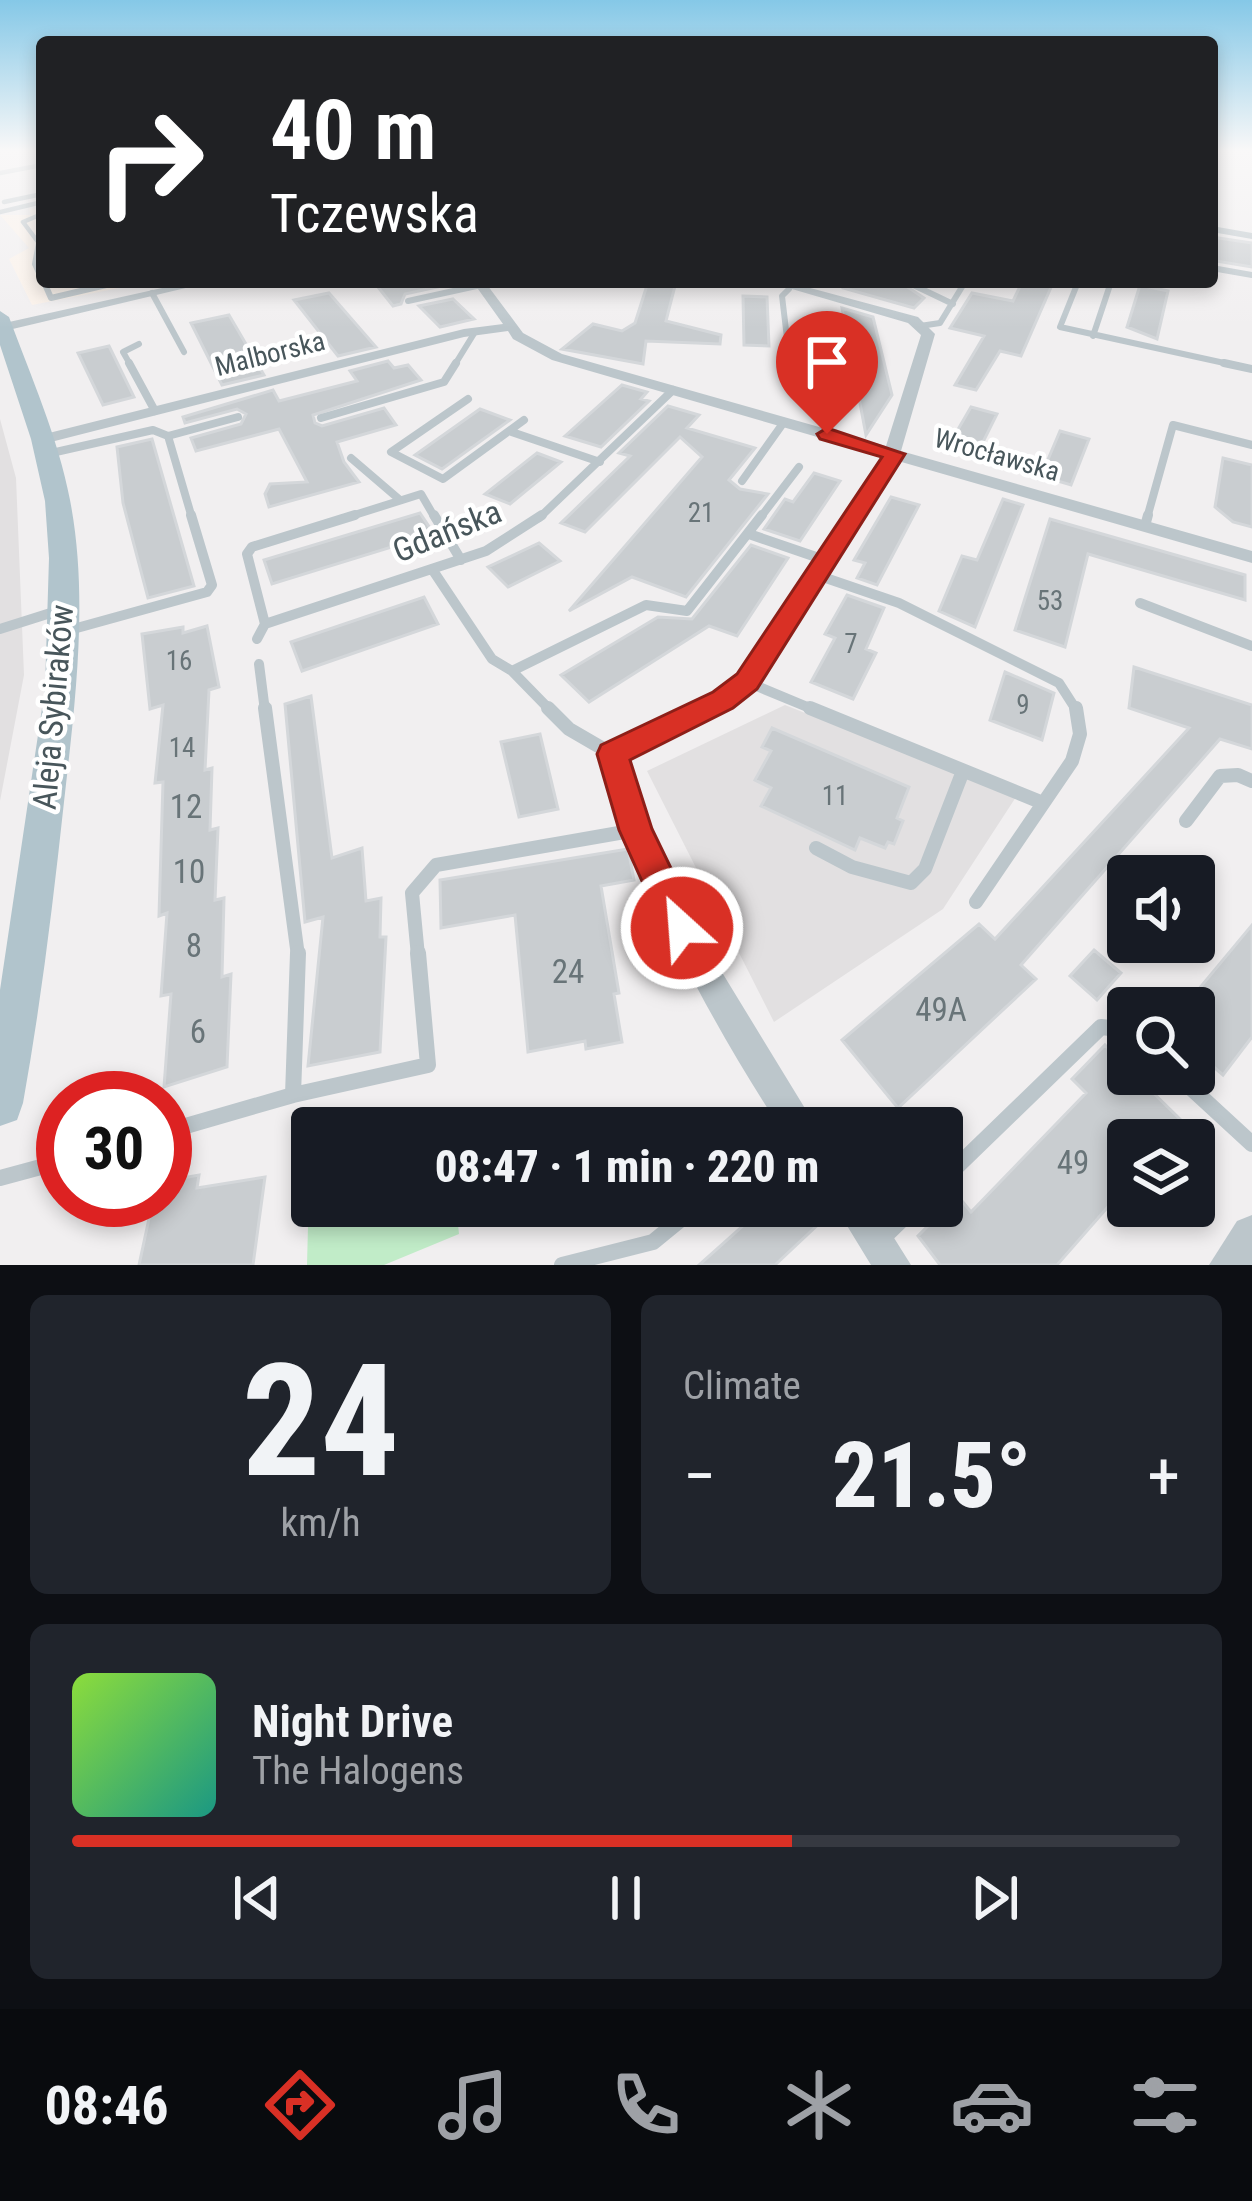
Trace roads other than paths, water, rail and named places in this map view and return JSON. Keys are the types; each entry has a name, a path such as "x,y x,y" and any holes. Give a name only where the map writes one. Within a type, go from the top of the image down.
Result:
{"main road":[{"name":"Aleja Sybiraków","path":"0,1103 21,992 61,688 63,620 58,501 45,447 2,324"}],"street":[{"path":"1218,230 1252,236"},
{"path":"2,324 176,288"},
{"name":"Wrocławska","path":"483,288 510,327 543,352 1252,557"},
{"path":"784,1107 742,1042 636,830 612,754 723,700 747,682 894,454 928,334 913,320 789,289"},
{"name":"Malborska","path":"45,447 155,411 470,332 510,327"},
{"path":"867,1227 885,1254"},
{"path":"1230,1265 1252,1236"}],"lane":[{"path":"36,217 23,222 36,240"},
{"path":"1218,269 1252,275"},
{"path":"47,288 51,298 81,288"},
{"path":"429,288 436,295"},
{"path":"408,301 464,288"},
{"path":"920,288 953,304"},
{"path":"920,326 940,323 962,288"},
{"path":"1076,288 1060,327 1252,369"},
{"path":"1094,336 1109,288"},
{"path":"789,289 782,296 789,355"},
{"path":"152,293 184,352"},
{"path":"321,418 444,382 470,332"},
{"path":"140,344 123,352 155,411"},
{"name":"Gdańska","path":"265,624 461,560 530,526 673,390"},
{"path":"468,399 391,452 443,479 524,420"},
{"path":"45,447 153,430 168,436 238,417"},
{"path":"742,481 784,422"},
{"path":"1145,526 1173,425 1252,445"},
{"path":"509,431 599,462"},
{"path":"0,628 207,592 212,585 168,436"},
{"path":"351,458 400,500"},
{"path":"512,671 646,604 687,611 799,467"},
{"path":"257,640 265,624 247,554 252,548 421,494 461,560"},
{"path":"748,534 1059,683 1075,701 1079,742 976,902"},
{"path":"432,569 492,659 512,671 569,729 612,754"},
{"path":"1140,603 1252,646"},
{"path":"259,664 298,952 293,1095"},
{"path":"747,682 1043,803"},
{"path":"816,848 852,867 911,883 925,869 963,771"},
{"path":"1186,821 1220,776 1238,775 1252,781"},
{"path":"192,1124 293,1095 428,1066 412,893 436,866 636,830"},
{"path":"963,1161 1101,1027 1107,1028"},
{"path":"1199,1095 1252,1144"},
{"path":"0,1178 36,1168"},
{"path":"562,1265 653,1242 671,1227"},
{"path":"885,1254 902,1227"}]}
